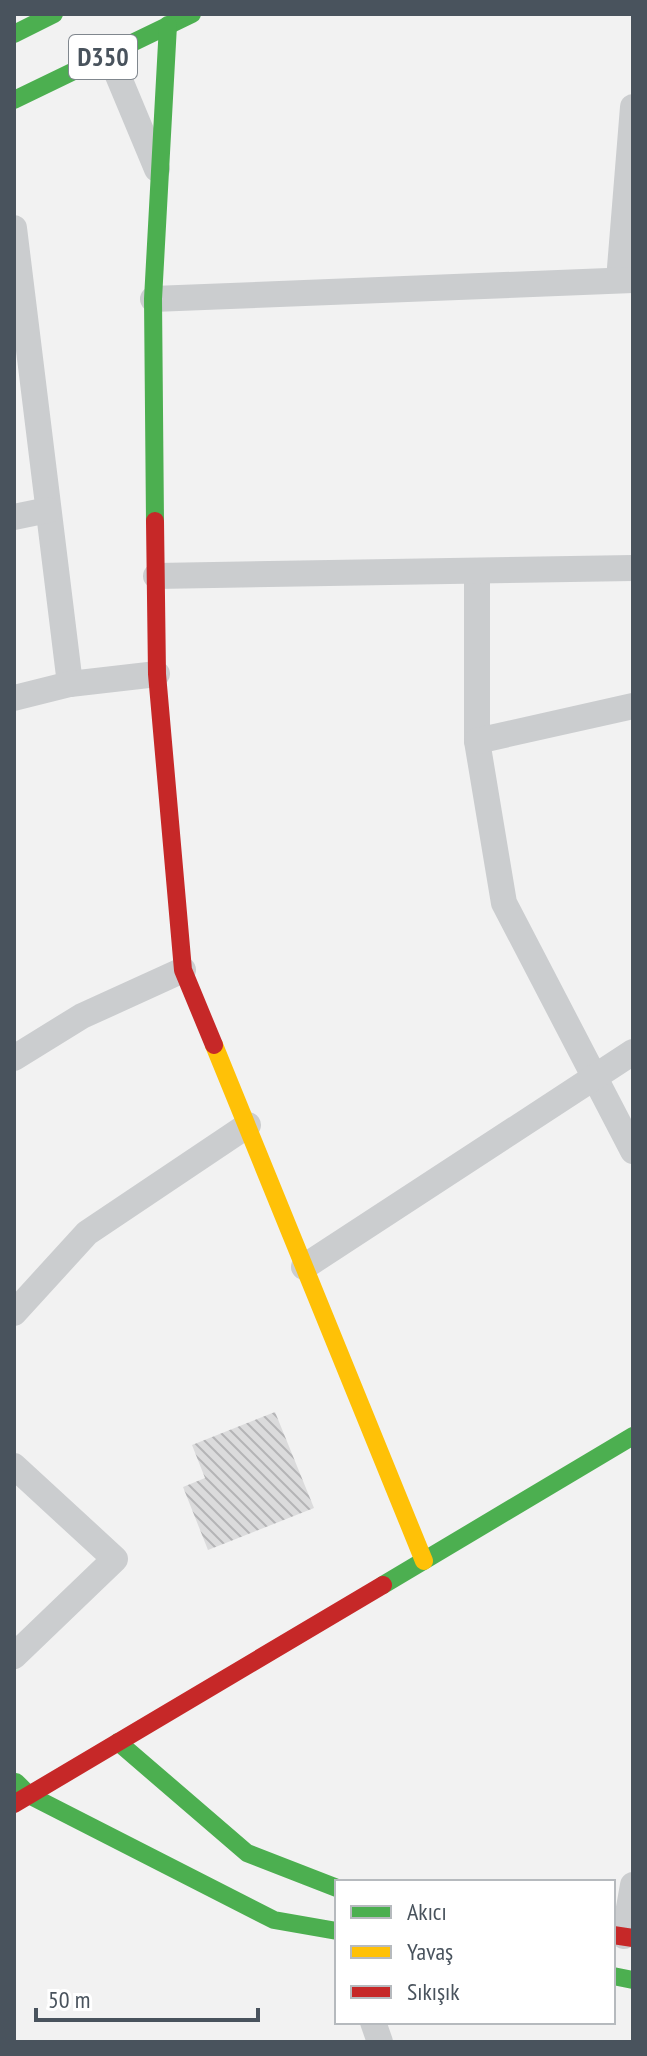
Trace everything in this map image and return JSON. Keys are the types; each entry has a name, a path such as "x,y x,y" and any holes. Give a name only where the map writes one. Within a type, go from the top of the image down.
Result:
{"main road":[{"name":"D350","path":"14,34 54,14"},
{"name":"D350","path":"14,100 192,14"},
{"path":"168,25 153,299 157,674 183,970 424,1561"},
{"path":"22,1800 633,1436"},
{"path":"118,1742 247,1853 335,1887"},
{"path":"14,1780 22,1800 274,1920 335,1931"}],"street":[{"path":"109,54 159,174"},
{"path":"153,299 626,280 633,107"},
{"path":"14,228 70,684"},
{"path":"14,517 48,510"},
{"path":"156,576 633,568"},
{"path":"477,572 477,741 504,903 591,1077 633,1151"},
{"path":"14,698 70,684 157,674"},
{"path":"477,741 633,706"},
{"path":"14,1058 82,1016 183,970"},
{"path":"304,1267 633,1052"},
{"path":"14,1313 87,1233 248,1125"},
{"path":"14,1466 115,1559 14,1656"},
{"path":"623,1936 633,1885"}],"building":[{"path":"275,1412 314,1508 208,1550 183,1487 205,1478 192,1445"}],"traffic: fast":[{"path":"14,34 54,14"},
{"path":"14,100 192,14"},
{"path":"155,521 153,299 168,25"},
{"path":"383,1585 633,1436"},
{"path":"118,1742 247,1853 335,1887"},
{"path":"16,1782 29,1795 274,1920 335,1931"},
{"path":"615,1976 633,1980"}],"traffic: slow":[{"path":"214,1045 424,1561"}],"traffic: jam":[{"path":"155,521 157,674 183,970 214,1045"},
{"path":"14,1804 383,1585"},
{"path":"615,1935 633,1938"}]}
